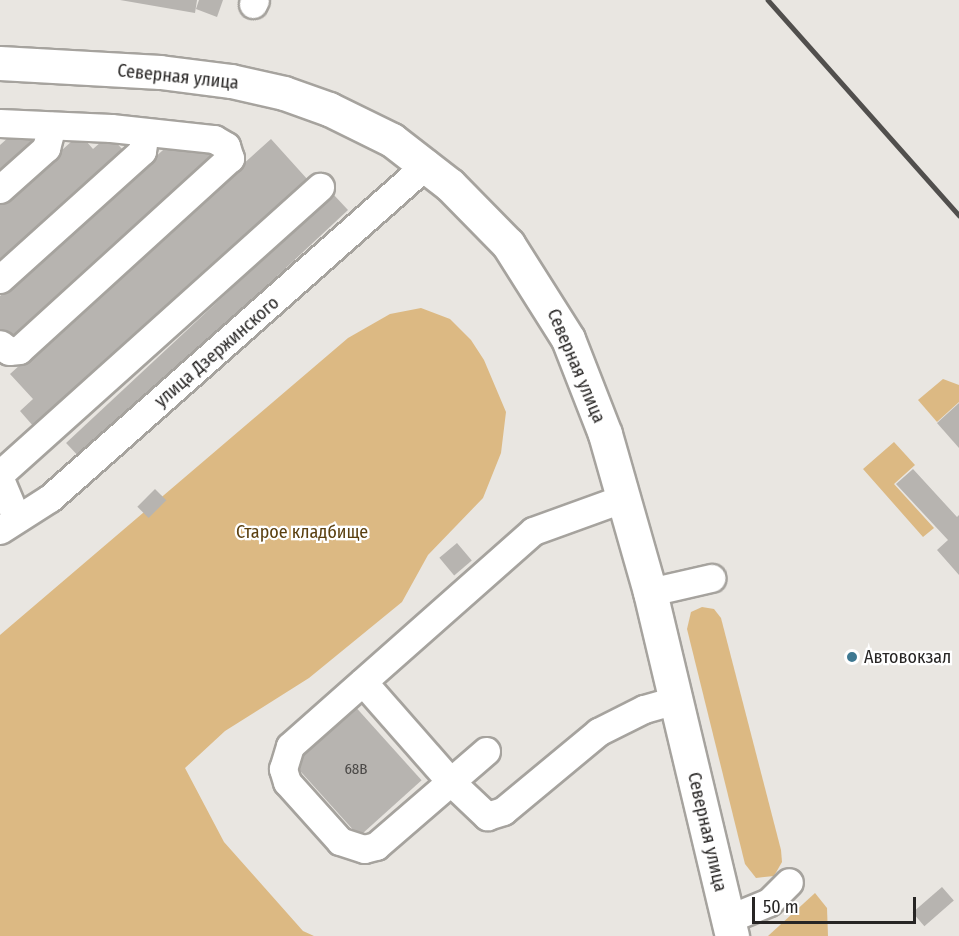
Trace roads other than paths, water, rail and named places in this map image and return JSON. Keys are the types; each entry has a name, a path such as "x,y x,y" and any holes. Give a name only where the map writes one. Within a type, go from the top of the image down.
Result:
{"main road":[{"name":"Северная улица","path":"0,63 160,72 273,91 360,123 427,164 476,208 508,244 550,305 588,384 624,498 650,592 730,927"}],"street":[{"path":"0,123 145,132 214,139 226,146 230,158 19,350 9,351 0,344"},
{"path":"0,189 46,148 52,126"},
{"path":"0,279 142,151 145,132"},
{"name":"улица Дзержинского","path":"8,524 50,498 427,164"},
{"path":"8,524 0,477 320,188"},
{"path":"486,751 376,846 364,849 340,841 287,782 284,757 290,746 533,531 624,498"},
{"path":"650,592 711,578"},
{"path":"363,682 478,811 494,816 598,732 644,709 676,700"},
{"path":"730,927 769,902 789,882"}],"railway":[{"path":"768,0 959,215"}],"place":[{"name":"Автовокзал","path":"852,657"}],"park label":[{"name":"Старое кладбище","path":"302,532"}]}
